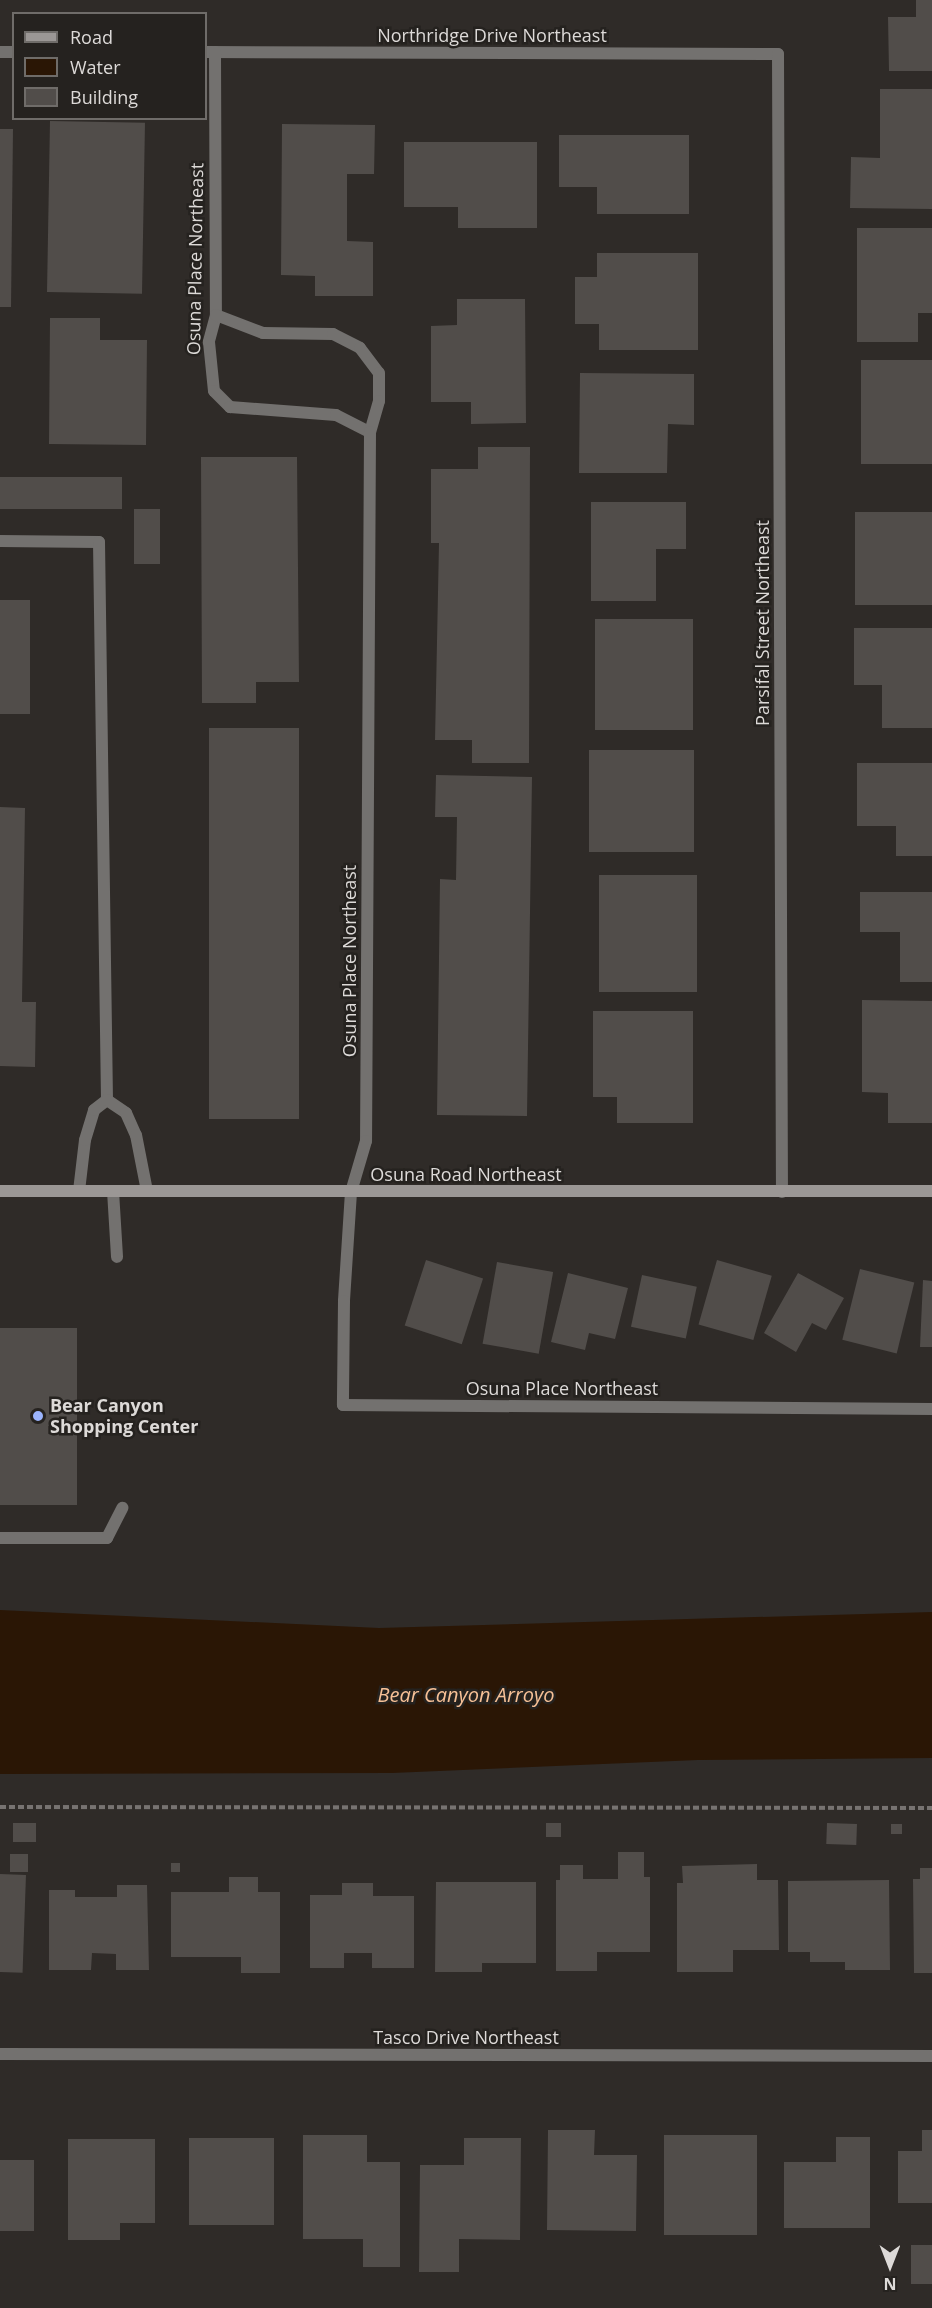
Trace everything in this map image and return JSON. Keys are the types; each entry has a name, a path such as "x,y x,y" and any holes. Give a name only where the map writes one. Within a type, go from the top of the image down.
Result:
{"street":[{"name":"Northridge Drive Northeast","path":"210,52 778,54"},
{"name":"Osuna Place Northeast","path":"210,52 216,315 209,342 214,391 230,406 250,411 325,413 370,432 366,1141 351,1192 344,1301 343,1405 932,1409"},
{"name":"Parsifal Street Northeast","path":"778,54 782,1192"},
{"path":"216,315 262,333 333,334 360,348 379,374 379,401 370,432"},
{"path":"0,541 99,542 107,1100"},
{"path":"79,1191 85,1140 94,1110 107,1100"},
{"path":"107,1100 126,1113 136,1135 147,1191"},
{"name":"Osuna Road Northeast","path":"0,1191 932,1191"},
{"path":"113,1191 117,1257"},
{"path":"0,1538 107,1538 122,1508"},
{"name":"Tasco Drive Northeast","path":"0,2054 932,2056"}],"path":[{"path":"0,1808 932,1808"}],"water":[{"name":"Bear Canyon Arroyo","path":"0,1610 379,1628 932,1612 932,1758 698,1760 392,1773 0,1774"}],"building":[{"path":"916,0 932,0 932,71 889,71 888,17 916,17"},
{"path":"880,89 932,89 932,209 850,208 851,157 880,158"},
{"path":"50,121 145,123 142,294 47,292"},
{"path":"282,124 375,125 374,174 347,174 347,241 373,242 373,296 315,296 315,276 281,275"},
{"path":"0,129 13,129 11,307 0,307"},
{"path":"559,135 689,135 689,214 597,214 597,187 559,187"},
{"path":"404,142 537,142 537,228 458,228 458,207 404,207"},
{"path":"857,228 932,228 932,313 918,313 918,342 857,342"},
{"path":"597,253 698,253 698,350 599,350 599,324 575,324 575,277 597,277"},
{"path":"457,299 525,299 526,423 471,424 471,402 431,402 431,326 457,325"},
{"path":"50,318 100,318 100,340 147,340 146,445 49,444"},
{"path":"861,360 932,360 932,464 861,464"},
{"path":"580,373 694,374 694,425 668,424 667,473 579,473"},
{"path":"478,447 530,447 529,763 472,763 472,740 435,740 439,543 431,543 431,469 478,469"},
{"path":"201,457 297,457 299,682 256,682 256,703 202,703"},
{"path":"0,477 122,477 122,509 0,509"},
{"path":"591,502 686,502 686,549 656,549 656,601 591,601"},
{"path":"134,509 160,509 160,564 134,564"},
{"path":"855,512 932,512 932,605 855,605"},
{"path":"0,600 30,600 30,714 0,714"},
{"path":"595,619 693,619 693,730 595,730"},
{"path":"854,628 932,628 932,728 882,728 882,685 854,685"},
{"path":"209,728 299,728 299,1119 209,1119"},
{"path":"589,750 694,750 694,852 589,852"},
{"path":"857,763 932,763 932,856 896,856 896,826 857,826"},
{"path":"436,775 532,777 527,1116 437,1115 440,879 456,880 457,817 435,817"},
{"path":"0,807 25,808 22,1002 36,1002 35,1067 0,1066"},
{"path":"599,875 697,875 697,992 599,992"},
{"path":"860,892 932,892 932,982 900,982 900,932 860,932"},
{"path":"862,1000 932,1001 932,1123 888,1123 888,1093 862,1092"},
{"path":"593,1011 693,1011 693,1123 617,1123 617,1097 593,1097"},
{"path":"426,1260 483,1279 462,1344 405,1326"},
{"path":"717,1260 772,1276 753,1340 699,1324"},
{"path":"497,1262 553,1272 539,1354 483,1344"},
{"path":"860,1269 914,1283 897,1353 842,1340"},
{"path":"568,1273 628,1288 615,1339 589,1333 585,1350 551,1342"},
{"path":"798,1273 844,1298 826,1330 812,1323 796,1352 764,1333"},
{"path":"642,1275 697,1287 686,1338 631,1327"},
{"path":"923,1280 932,1281 932,1347 920,1347"},
{"name":"Bear Canyon Shopping Center","path":"0,1328 77,1328 77,1505 0,1505"},
{"path":"13,1823 36,1823 36,1842 13,1842"},
{"path":"546,1823 561,1823 561,1837 546,1837"},
{"path":"827,1823 857,1824 856,1845 826,1844"},
{"path":"891,1824 902,1824 902,1834 891,1834"},
{"path":"618,1852 644,1852 644,1877 650,1877 650,1952 597,1952 597,1971 556,1971 556,1880 560,1880 560,1865 583,1865 583,1879 618,1879"},
{"path":"10,1854 28,1854 28,1872 10,1872"},
{"path":"171,1863 180,1863 180,1872 171,1872"},
{"path":"757,1864 757,1880 778,1880 779,1950 733,1950 733,1972 677,1972 677,1883 683,1883 682,1866"},
{"path":"920,1868 932,1868 932,1973 914,1973 913,1879 920,1879"},
{"path":"0,1874 26,1875 23,1973 0,1972"},
{"path":"229,1877 258,1877 258,1892 280,1892 280,1973 241,1973 241,1957 171,1957 171,1892 229,1892"},
{"path":"889,1880 890,1970 845,1970 845,1962 810,1962 810,1952 788,1952 788,1881"},
{"path":"436,1882 536,1882 536,1963 482,1963 482,1972 435,1972"},
{"path":"342,1883 373,1883 373,1896 414,1896 414,1968 372,1968 372,1953 344,1953 344,1968 310,1968 310,1895 342,1895"},
{"path":"117,1885 147,1885 149,1970 116,1970 116,1954 92,1953 91,1970 49,1970 49,1890 75,1890 75,1897 117,1897"},
{"path":"548,2130 595,2130 594,2155 637,2155 636,2231 547,2230"},
{"path":"922,2130 932,2130 932,2203 898,2203 898,2151 922,2151"},
{"path":"303,2135 367,2135 367,2162 400,2162 400,2267 363,2267 363,2239 303,2239"},
{"path":"664,2135 757,2135 757,2235 664,2235"},
{"path":"836,2137 870,2137 870,2228 784,2228 784,2162 836,2162"},
{"path":"189,2138 274,2138 274,2225 189,2225"},
{"path":"464,2138 521,2138 520,2240 459,2239 459,2272 419,2272 420,2165 464,2165"},
{"path":"68,2139 155,2139 155,2223 120,2223 120,2240 68,2240"},
{"path":"0,2160 34,2160 34,2231 0,2231"},
{"path":"911,2245 932,2245 932,2284 911,2284"}],"place":[{"name":"Bear Canyon Shopping Center","path":"38,1416"}]}
